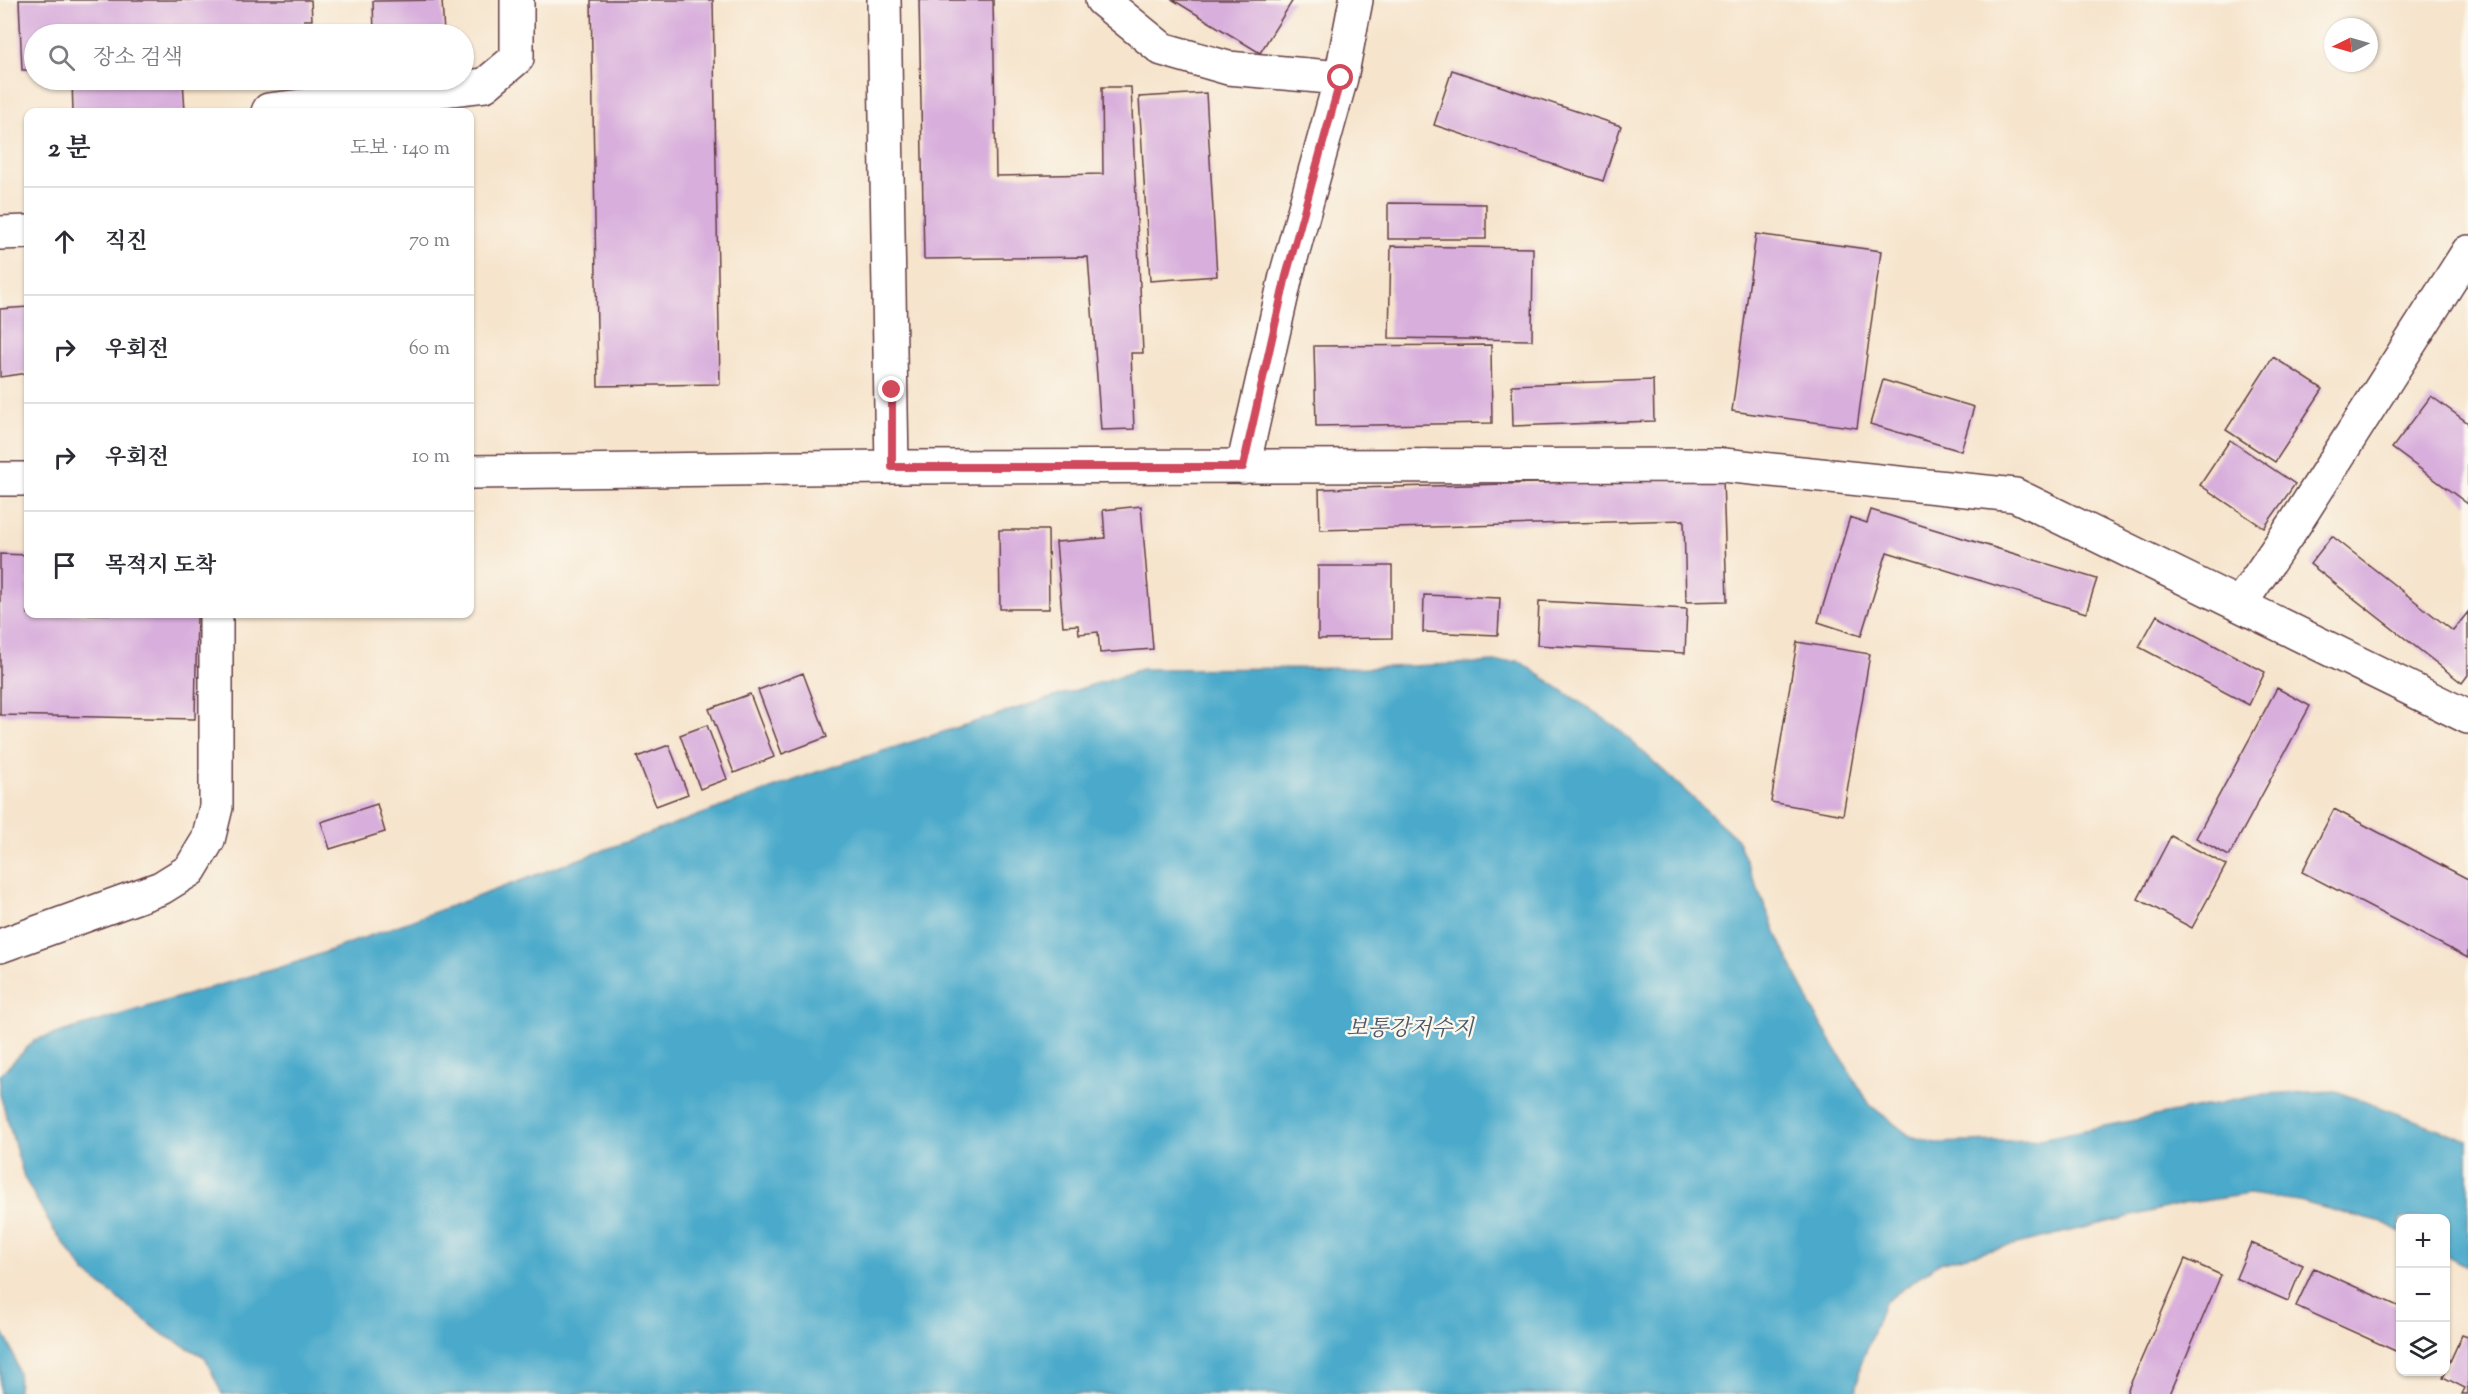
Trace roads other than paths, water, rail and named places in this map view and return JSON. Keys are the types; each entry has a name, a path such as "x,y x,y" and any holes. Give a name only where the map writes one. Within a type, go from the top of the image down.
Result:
{"street":[{"path":"474,86 484,85 517,58 517,0"},
{"path":"884,0 892,467"},
{"path":"1102,0 1162,49 1228,68 1341,78"},
{"path":"1243,467 1286,276 1341,78 1356,0"},
{"path":"286,108 441,90"},
{"path":"0,233 24,232"},
{"path":"2240,604 2296,522 2468,252"},
{"path":"474,472 892,467 1723,465 2015,495 2468,717"},
{"path":"0,479 24,479"},
{"path":"0,946 161,888 190,870 208,840 216,807 216,618"}],"water":[{"name":"보통강저수지","path":"1519,661 1615,726 1737,839 1777,935 1818,1020 1870,1105 1910,1136 1935,1143 2035,1140 2265,1094 2336,1091 2468,1140 2468,1267 2450,1257 2450,1214 2396,1214 2396,1230 2386,1224 2298,1201 2249,1194 2182,1204 1939,1263 1884,1303 1860,1367 1856,1394 222,1394 205,1357 164,1335 86,1273 53,1229 24,1177 0,1094 0,1075 35,1040 301,961 817,772 1142,669 1366,668"},
{"path":"0,1328 15,1360 18,1378 17,1394 0,1394"}]}
